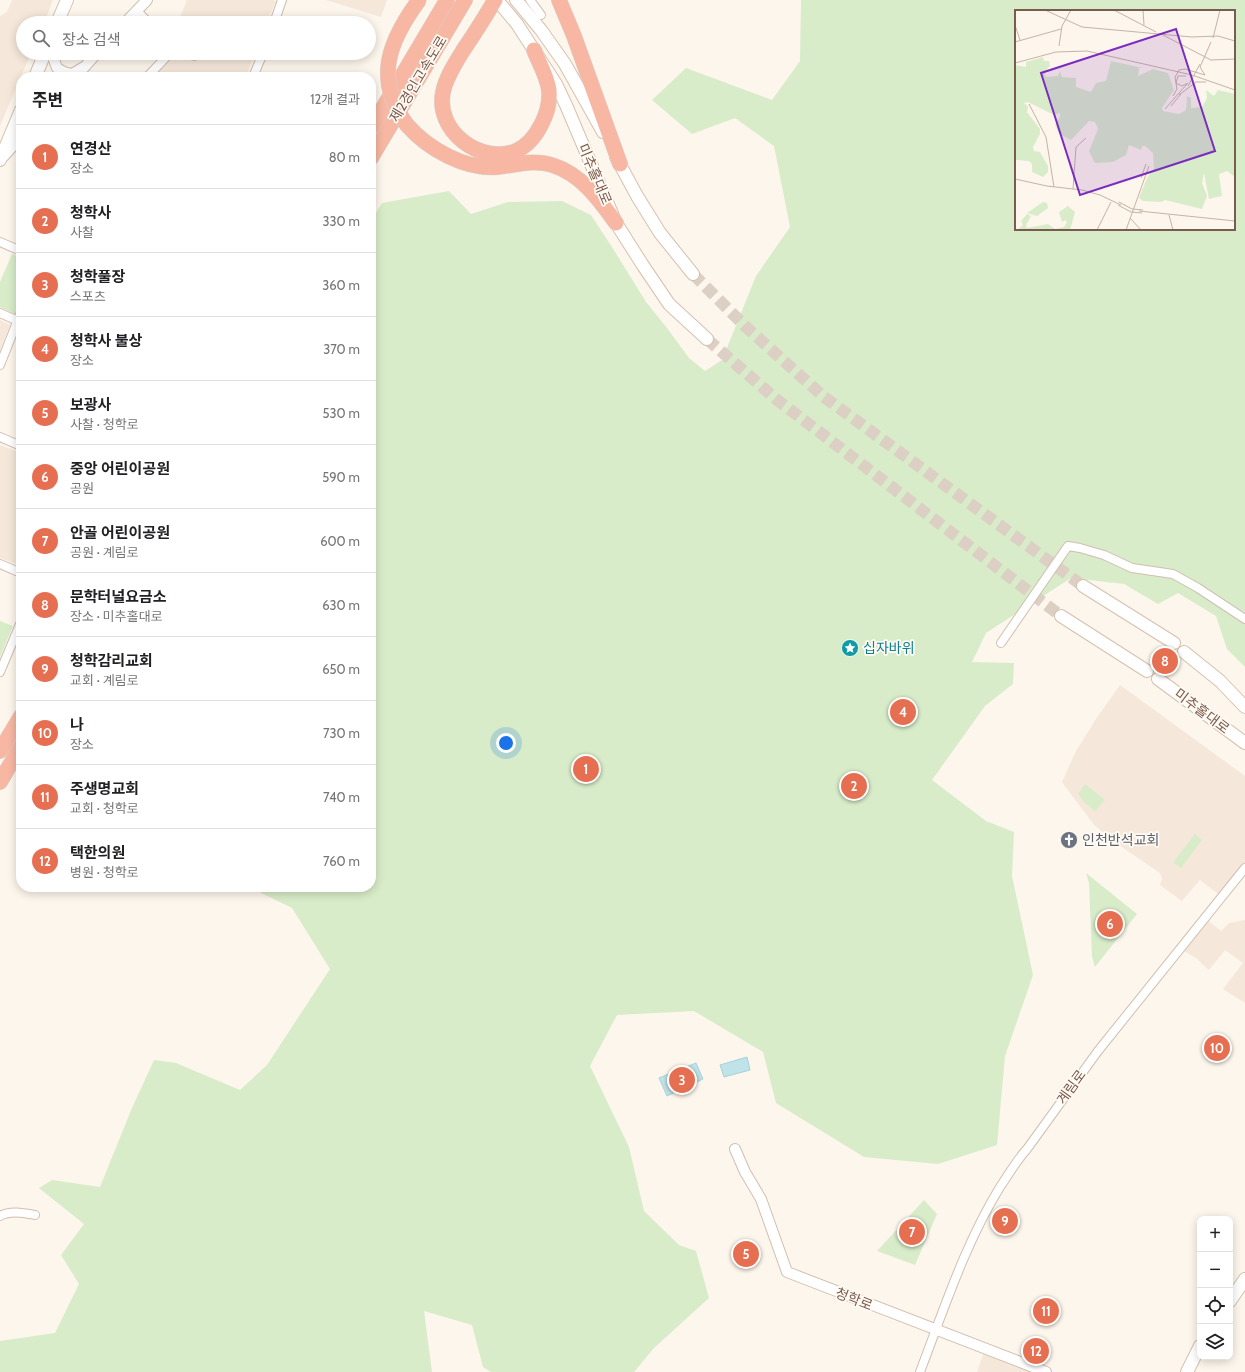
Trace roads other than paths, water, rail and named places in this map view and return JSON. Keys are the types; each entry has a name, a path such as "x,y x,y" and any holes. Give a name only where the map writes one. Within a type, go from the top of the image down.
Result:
{"highway":[{"path":"419,0 403,24 396,38 390,52 388,68 389,87 392,100 407,125 421,139 440,152 472,165 492,168 533,162 549,164 561,169 573,175 586,186 616,223"},
{"name":"제2경인고속도로","path":"376,120 447,0"},
{"name":"제2경인고속도로","path":"376,150 465,0"},
{"path":"559,0 574,36 620,164"},
{"path":"493,4 455,66 443,93 442,108 447,123 454,134 462,142 482,151 504,154 522,148 536,134 546,115 549,99 547,82 534,50"},
{"path":"0,751 16,724"},
{"path":"0,782 16,755"}],"main road":[{"path":"60,16 67,0"},
{"name":"미추홀대로","path":"516,0 541,30 565,64 637,196 660,233 693,274"},
{"name":"미추홀대로","path":"493,4 517,24 556,84 616,223 642,264 669,304 707,339"},
{"path":"37,72 42,60"},
{"path":"0,160 16,122"},
{"path":"1083,586 1174,643"},
{"path":"1061,616 1147,671"},
{"name":"미추홀대로","path":"1184,652 1220,681 1245,707"},
{"name":"미추홀대로","path":"1158,679 1245,743"},
{"path":"1233,1297 1245,1279"},
{"path":"1187,1372 1197,1352"}],"street":[{"path":"132,16 148,0"},
{"path":"277,16 282,0"},
{"path":"530,0 541,15"},
{"path":"137,11 142,16"},
{"path":"54,60 57,68 64,72"},
{"path":"80,72 91,60"},
{"path":"153,72 164,60"},
{"path":"255,72 260,60"},
{"path":"75,72 84,67"},
{"path":"0,160 16,142"},
{"path":"0,242 16,249"},
{"path":"0,313 16,320"},
{"path":"0,365 16,326"},
{"path":"0,437 16,444"},
{"path":"1001,643 1068,546 1104,555 1132,568 1173,574 1198,588 1245,619"},
{"path":"0,564 16,571"},
{"path":"0,672 16,634"},
{"name":"계림로","path":"920,1372 946,1300 986,1210 1018,1159 1098,1051 1245,868"},
{"name":"청학로","path":"734,1149 745,1172 761,1199 787,1272 1046,1372"},
{"path":"0,1216 6,1213 35,1215"}],"water":[{"path":"747,1057 750,1070 724,1077 720,1065"},
{"path":"696,1063 703,1079 667,1096 659,1078"}],"tunnel":[{"path":"693,274 746,327 824,397 1083,586"},
{"path":"707,339 776,399 1061,616"}],"place":[{"name":"십자바위","path":"850,648"},
{"name":"문학터널요금소","path":"1165,661"},
{"name":"청학사 불상","path":"903,712"},
{"name":"연경산","path":"586,769"},
{"name":"청학사","path":"854,786"},
{"name":"인천반석교회","path":"1069,840"},
{"name":"중앙 어린이공원","path":"1110,924"},
{"name":"나","path":"1217,1048"},
{"name":"청학풀장","path":"682,1080"},
{"name":"청학감리교회","path":"1005,1221"},
{"name":"안골 어린이공원","path":"912,1232"},
{"name":"보광사","path":"746,1254"},
{"name":"주생명교회","path":"1046,1311"},
{"name":"택한의원","path":"1036,1351"}]}
